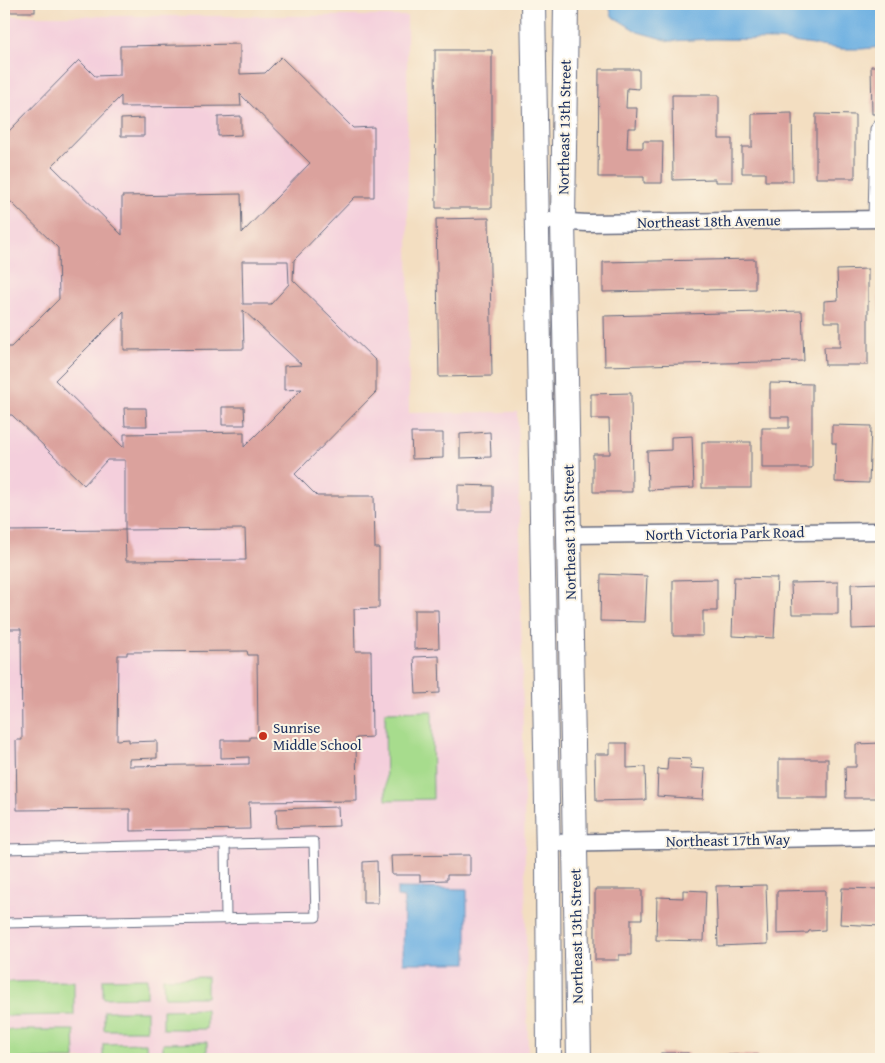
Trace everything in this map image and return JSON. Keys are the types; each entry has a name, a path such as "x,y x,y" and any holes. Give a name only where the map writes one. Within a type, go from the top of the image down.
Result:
{"street":[{"name":"Northeast 13th Street","path":"533,4 549,1059"},
{"name":"Northeast 13th Street","path":"566,4 563,220 579,1059"},
{"name":"Northeast 18th Avenue","path":"536,220 563,220 587,223 877,219"},
{"name":"North Victoria Park Road","path":"569,535 881,531"},
{"name":"Northeast 17th Way","path":"547,842 881,838"}],"lane":[{"path":"877,219 875,130 881,122"},
{"path":"4,848 314,842 316,917 4,923"},
{"path":"225,844 226,919"}],"shaded area":[{"name":"Sunrise Middle School","path":"4,16 407,16 409,413 518,412 528,1059 4,1059"}],"green space":[{"path":"432,711 433,799 386,800 385,712"},
{"path":"207,977 207,997 164,997 163,978"},
{"path":"147,978 147,997 103,998 103,979"},
{"path":"74,981 74,1015 4,1016 4,982"},
{"path":"206,1009 206,1029 163,1029 163,1010"},
{"path":"104,1011 147,1011 147,1030 104,1030"},
{"path":"4,1030 74,1030 75,1059 4,1059"},
{"path":"207,1042 207,1059 163,1059 163,1043"},
{"path":"146,1043 147,1059 103,1059 103,1044"}],"water":[{"path":"609,4 881,4 881,47 842,49 778,40 714,39 670,41 638,32 612,16"},
{"path":"397,888 467,889 467,963 403,963 404,898 397,897"}],"building":[{"path":"4,4 35,4 35,12 4,12"},
{"path":"240,44 240,74 265,73 281,57 353,128 374,127 374,197 355,197 294,260 293,280 376,361 376,392 295,474 317,496 374,496 375,548 379,548 379,608 354,609 355,651 371,651 372,737 356,738 357,801 249,802 250,829 130,831 130,809 17,810 16,740 22,740 21,629 6,629 5,531 125,530 125,460 107,460 84,485 12,415 4,415 4,347 11,347 59,299 58,248 10,201 4,201 4,132 8,132 79,60 95,76 120,75 120,46","holes":["240,94 310,163 242,233 241,194 122,196 122,235 52,166 121,96 121,107 241,106","242,261 288,261 289,284 271,304 243,304","243,310 302,365 284,366 284,390 302,389 244,447 244,432 124,434 124,448 55,380 124,311 124,350 244,349","245,529 246,560 126,561 125,530","247,651 248,655 257,655 258,737 250,737 250,740 221,740 221,758 249,757 249,764 129,766 129,759 157,758 157,741 129,742 129,739 117,740 118,655 127,655 127,652"]},
{"path":"435,50 492,50 492,208 436,208"},
{"path":"871,66 881,66 881,114 872,114"},
{"path":"599,69 639,69 639,89 627,88 626,108 637,108 636,128 628,128 627,148 643,148 643,141 663,141 662,183 644,183 644,177 598,177"},
{"path":"672,95 719,95 719,139 732,139 732,182 715,182 715,179 673,180"},
{"path":"792,113 793,181 765,181 765,173 742,173 742,147 752,147 752,114"},
{"path":"816,114 855,115 855,178 816,178"},
{"path":"241,116 241,135 218,136 218,117"},
{"path":"144,118 144,136 121,136 121,119"},
{"path":"489,218 492,376 439,377 436,219"},
{"path":"755,259 755,289 603,292 603,262"},
{"path":"868,269 868,365 825,365 824,347 840,347 840,322 824,322 824,301 838,300 837,270"},
{"path":"878,288 881,288 881,314 879,314"},
{"path":"802,311 804,361 605,366 604,316"},
{"path":"770,383 812,384 812,468 762,468 762,428 789,428 789,417 770,417"},
{"path":"631,393 632,492 593,492 593,454 610,454 609,419 591,419 591,394"},
{"path":"222,407 244,407 245,425 222,425"},
{"path":"124,408 146,408 147,426 125,426"},
{"path":"832,425 871,426 869,483 835,482 836,443 832,443"},
{"path":"490,432 491,457 460,458 460,434"},
{"path":"411,433 443,433 443,458 412,459"},
{"path":"692,436 694,488 648,490 647,451 671,450 671,437"},
{"path":"702,442 751,442 751,488 702,488"},
{"path":"458,485 493,486 493,511 458,511"},
{"path":"601,574 647,576 645,622 600,621"},
{"path":"734,577 777,578 774,638 732,636"},
{"path":"717,579 717,611 703,611 703,636 673,636 673,580"},
{"path":"838,582 838,614 792,614 791,583"},
{"path":"881,583 881,628 852,629 851,584"},
{"path":"414,610 438,610 439,648 414,649"},
{"path":"439,656 440,693 416,694 414,657"},
{"path":"610,743 627,743 627,768 645,767 646,800 596,801 595,754 610,754"},
{"path":"881,743 881,798 846,798 845,767 856,767 856,744"},
{"path":"668,758 691,759 690,768 705,769 703,799 657,796 658,769 667,770"},
{"path":"779,759 828,759 828,798 779,798"},
{"path":"338,807 339,826 277,828 276,809"},
{"path":"470,855 470,875 447,875 447,880 420,881 420,875 392,875 391,856"},
{"path":"377,861 378,903 363,903 363,862"},
{"path":"766,885 768,944 718,946 716,886"},
{"path":"842,888 881,889 881,926 840,924"},
{"path":"595,889 642,889 642,919 631,919 631,955 619,955 619,960 595,960"},
{"path":"683,890 706,891 704,941 656,940 657,897 683,898"},
{"path":"825,890 825,930 809,931 808,933 777,934 777,891"},
{"path":"661,1053 688,1053 688,1059 661,1059"},
{"path":"724,1055 758,1055 758,1059 724,1059"},
{"path":"819,1056 819,1059 786,1059 786,1057"}],"place":[{"name":"Sunrise Middle School","path":"263,736"}]}
